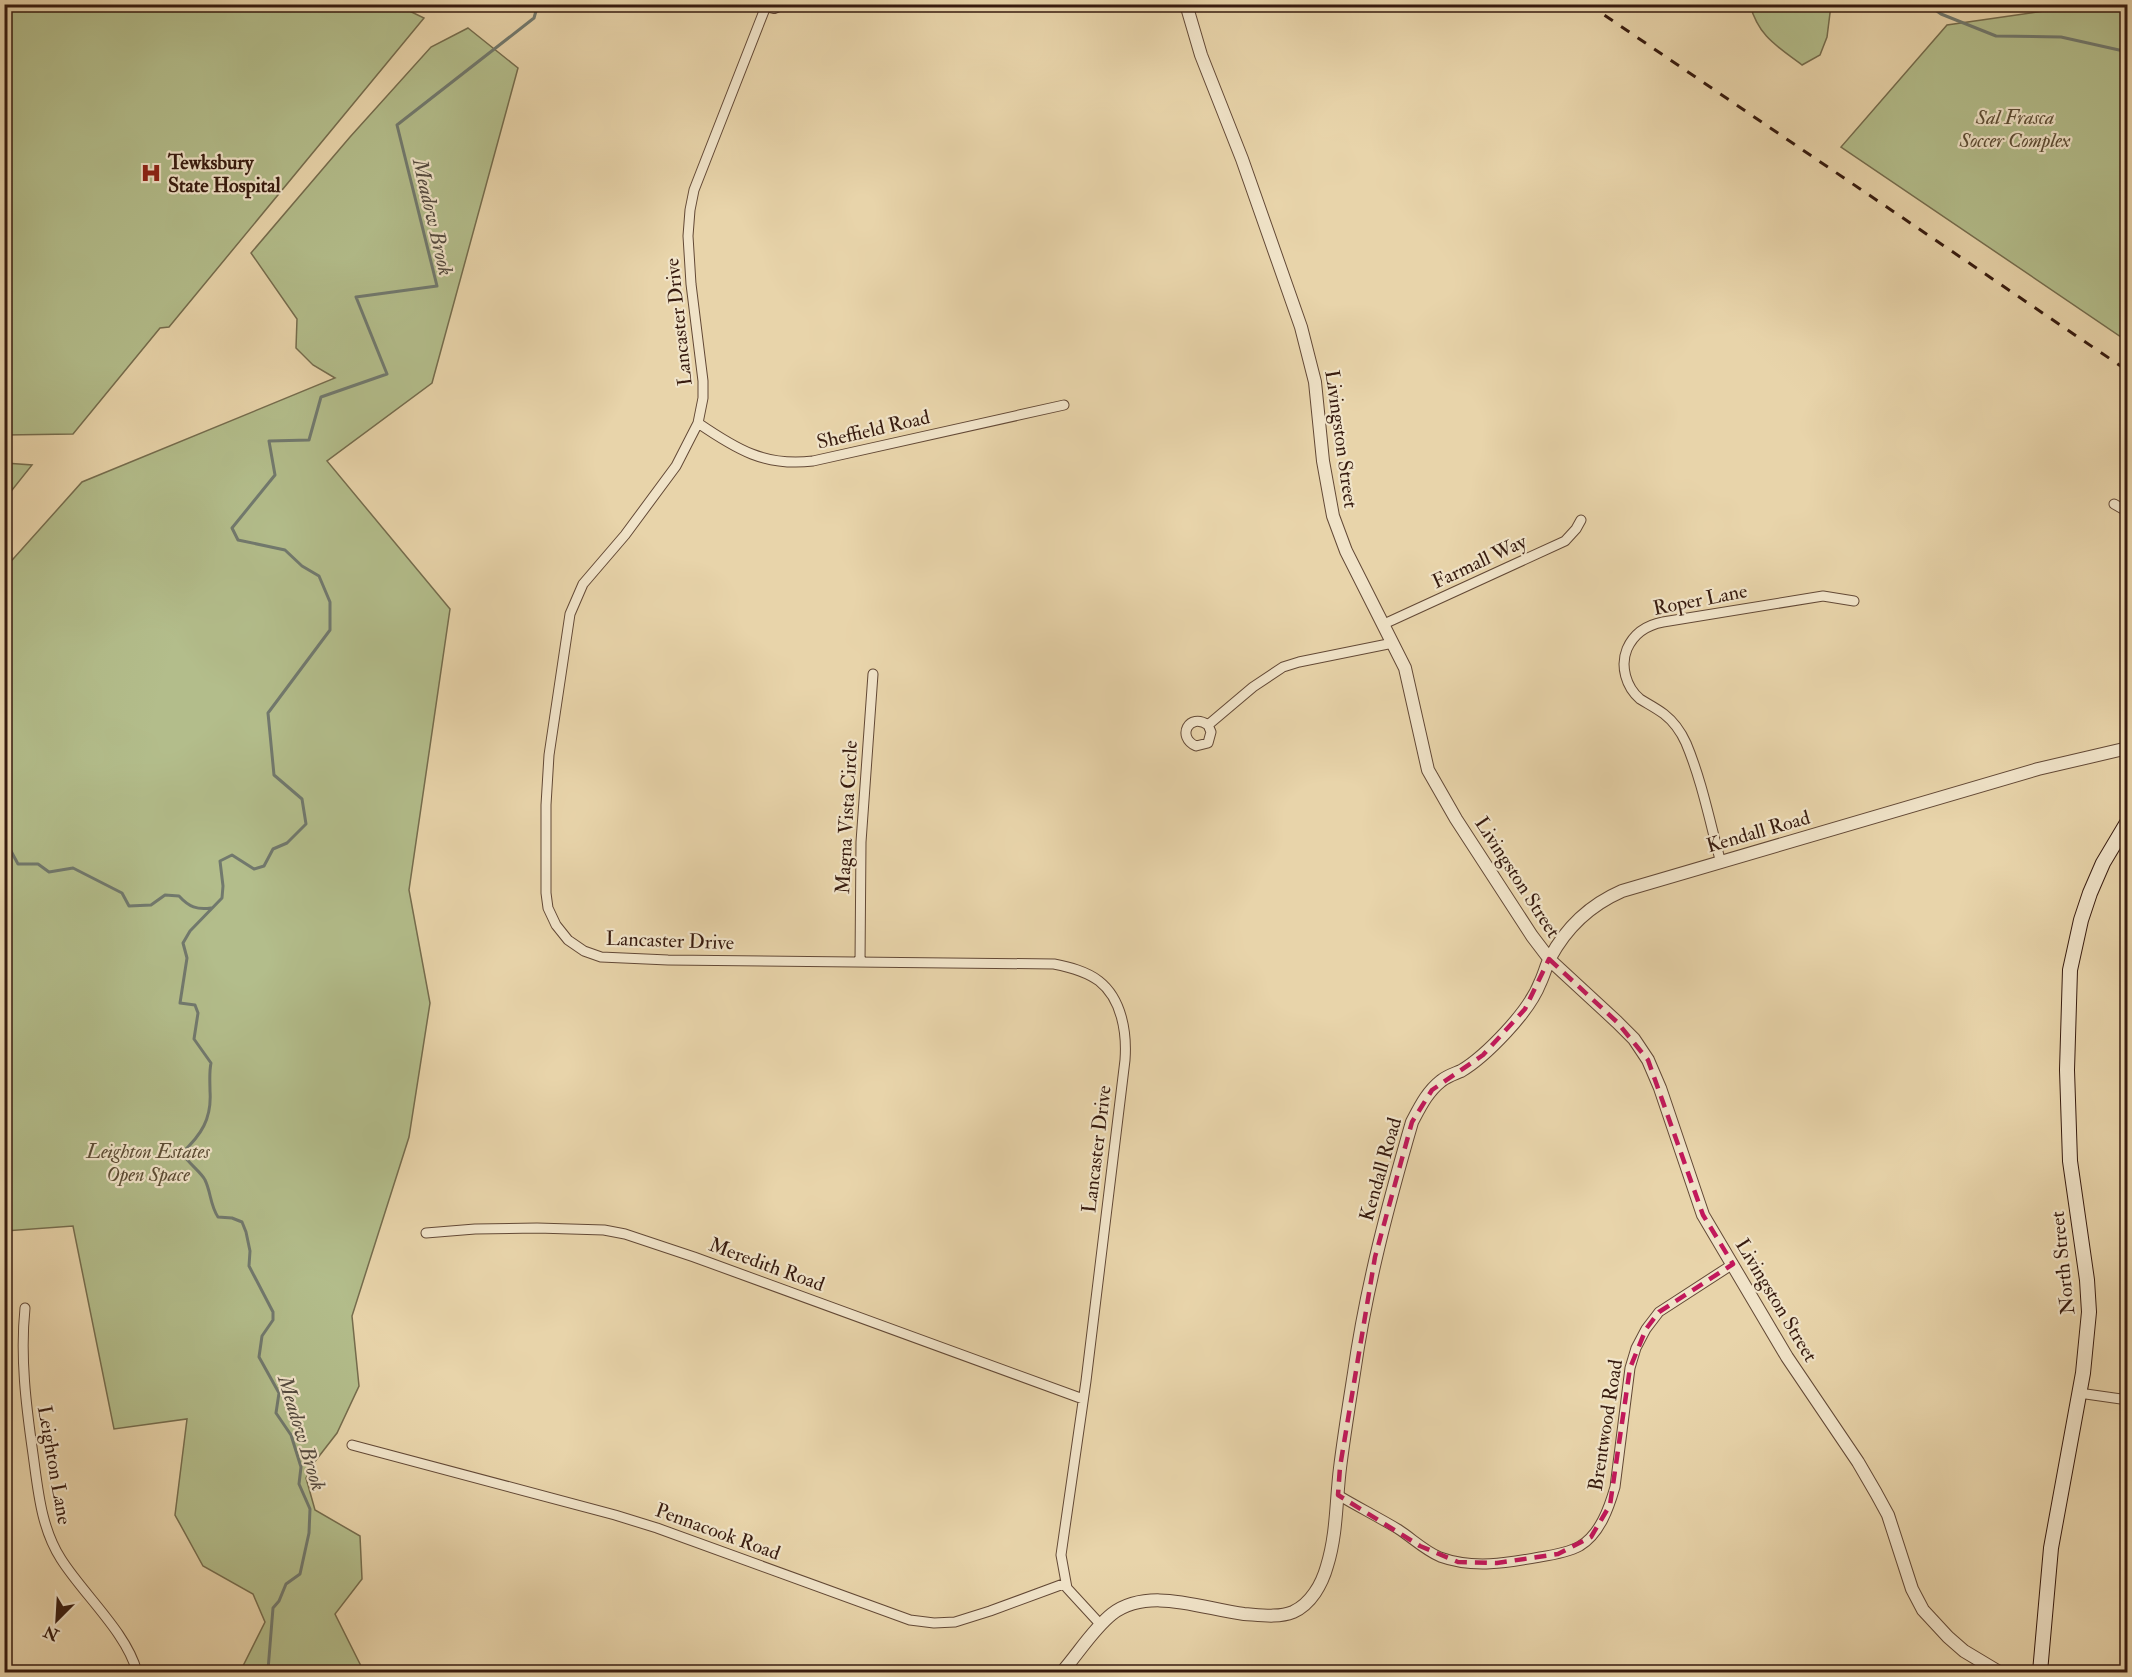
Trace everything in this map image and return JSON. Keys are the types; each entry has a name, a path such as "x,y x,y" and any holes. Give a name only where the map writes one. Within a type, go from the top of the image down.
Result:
{"main road":[{"name":"North Street","path":"2040,1672 2051,1548 2088,1340 2087,1280 2070,1161 2067,1070 2070,970 2081,920 2090,893 2103,863 2127,821"}],"street":[{"path":"764,5 774,7 781,4"},
{"name":"Livingston Street","path":"1186,4 1201,55 1242,159 1301,327 1315,382 1323,461 1333,516 1346,551 1405,668 1428,770 1462,828 1549,959 1634,1039 1648,1060 1660,1088 1703,1215 1787,1357 1876,1492 1888,1515 1912,1589 1923,1610 1941,1631 1964,1651 1999,1672"},
{"name":"Lancaster Drive","path":"764,5 702,170 690,210 688,237 691,284 703,381 703,398 698,423 676,466 625,535 583,584 570,614 548,765 546,805 548,908 556,925 568,940 584,951 601,957 668,960 1054,964 1086,973 1100,981 1111,994 1119,1009 1126,1043 1125,1060 1083,1400 1061,1555 1066,1583 1078,1602 1101,1626"},
{"name":"Sheffield Road","path":"698,423 732,445 758,457 782,463 795,463 813,461 1064,405"},
{"path":"2114,504 2127,512"},
{"name":"Farmall Way","path":"1384,624 1565,542 1581,520"},
{"name":"Roper Lane","path":"1721,863 1694,765 1680,732 1664,714 1635,693 1626,678 1624,662 1629,645 1646,627 1663,622 1823,596 1854,601"},
{"path":"1208,725 1253,687 1283,667 1393,643"},
{"name":"Magna Vista Circle","path":"860,962 861,842 873,674"},
{"name":"Kendall Road","path":"1062,1672 1101,1626 1120,1609 1133,1603 1173,1602 1260,1615 1280,1615 1294,1612 1308,1602 1318,1588 1327,1567 1334,1539 1355,1366 1369,1288 1388,1206 1412,1122 1431,1090 1442,1080 1461,1071 1483,1055 1525,1009 1539,986 1549,959 1561,940 1583,914 1601,900 1623,891 2038,769 2127,748"},
{"name":"Meredith Road","path":"426,1233 537,1228 604,1230 625,1234 694,1257 1083,1400"},
{"name":"Brentwood Road","path":"1338,1495 1400,1530 1420,1546 1439,1556 1458,1562 1479,1564 1519,1560 1558,1554 1580,1546 1601,1523 1610,1504 1615,1487 1630,1368 1636,1348 1646,1329 1659,1312 1733,1264"},
{"name":"Leighton Lane","path":"25,1308 24,1387 39,1499 50,1541 60,1558 122,1640 137,1672"},
{"path":"2079,1393 2127,1400"},
{"name":"Pennacook Road","path":"352,1445 646,1524 910,1620 934,1623 955,1622 1066,1583"}],"highlighted area":[{"path":"1549,959 1617,1022 1648,1060 1703,1215 1733,1264 1659,1312 1646,1329 1630,1368 1610,1505 1591,1537 1558,1554 1497,1563 1458,1562 1420,1546 1338,1495 1340,1467 1375,1257 1412,1122 1432,1090 1483,1055 1525,1009"}],"green space":[{"name":"Tewksbury State Hospital","path":"395,4 424,18 169,327 160,328 73,434 5,435 5,5"},
{"path":"1750,5 1831,5 1827,37 1820,55 1802,65 1770,40 1758,25"},
{"name":"Sal Frasca Soccer Complex","path":"2086,5 2127,5 2127,341 1841,147 1947,25"},
{"name":"Leighton Estates Open Space","path":"468,28 518,68 432,383 327,461 450,609 409,890 430,1003 409,1137 352,1316 359,1386 337,1433 313,1464 306,1478 315,1510 360,1536 362,1579 335,1614 364,1672 240,1672 265,1622 253,1594 203,1566 175,1515 187,1419 114,1429 73,1226 5,1231 5,568 82,482 335,378 313,365 296,348 297,319 251,253 431,47"},
{"path":"4,463 32,465 5,499"}],"waterway":[{"name":"Meadow Brook","path":"270,1672 268,1670 273,1608 279,1601 286,1584 300,1574 309,1533 310,1509 299,1484 301,1467 291,1435 276,1413 279,1393 259,1357 262,1336 273,1320 273,1312 249,1266 250,1251 246,1232 242,1222 232,1218 218,1217 205,1180 182,1153 195,1140 207,1118 211,1063 194,1039 198,1013 195,1005 180,1003 187,958 183,943 190,931 222,898 220,861 232,855 254,869 264,866 273,849 287,843 306,824 302,799 274,775 268,713 330,630 330,602 319,576 302,566 285,550 238,540 232,528 275,475 269,441 309,440 321,397 387,374 356,297 437,286 397,125 534,18 538,4"},
{"path":"1927,4 1941,14 1996,36 2061,37 2128,52"},
{"path":"4,849 11,851 18,864 38,864 49,872 73,868 122,893 129,906 151,905 165,895 179,896 186,903 197,908 211,908"}],"railway":[{"path":"1588,4 2128,371"}],"place":[{"name":"Tewksbury State Hospital","path":"151,173"}]}
